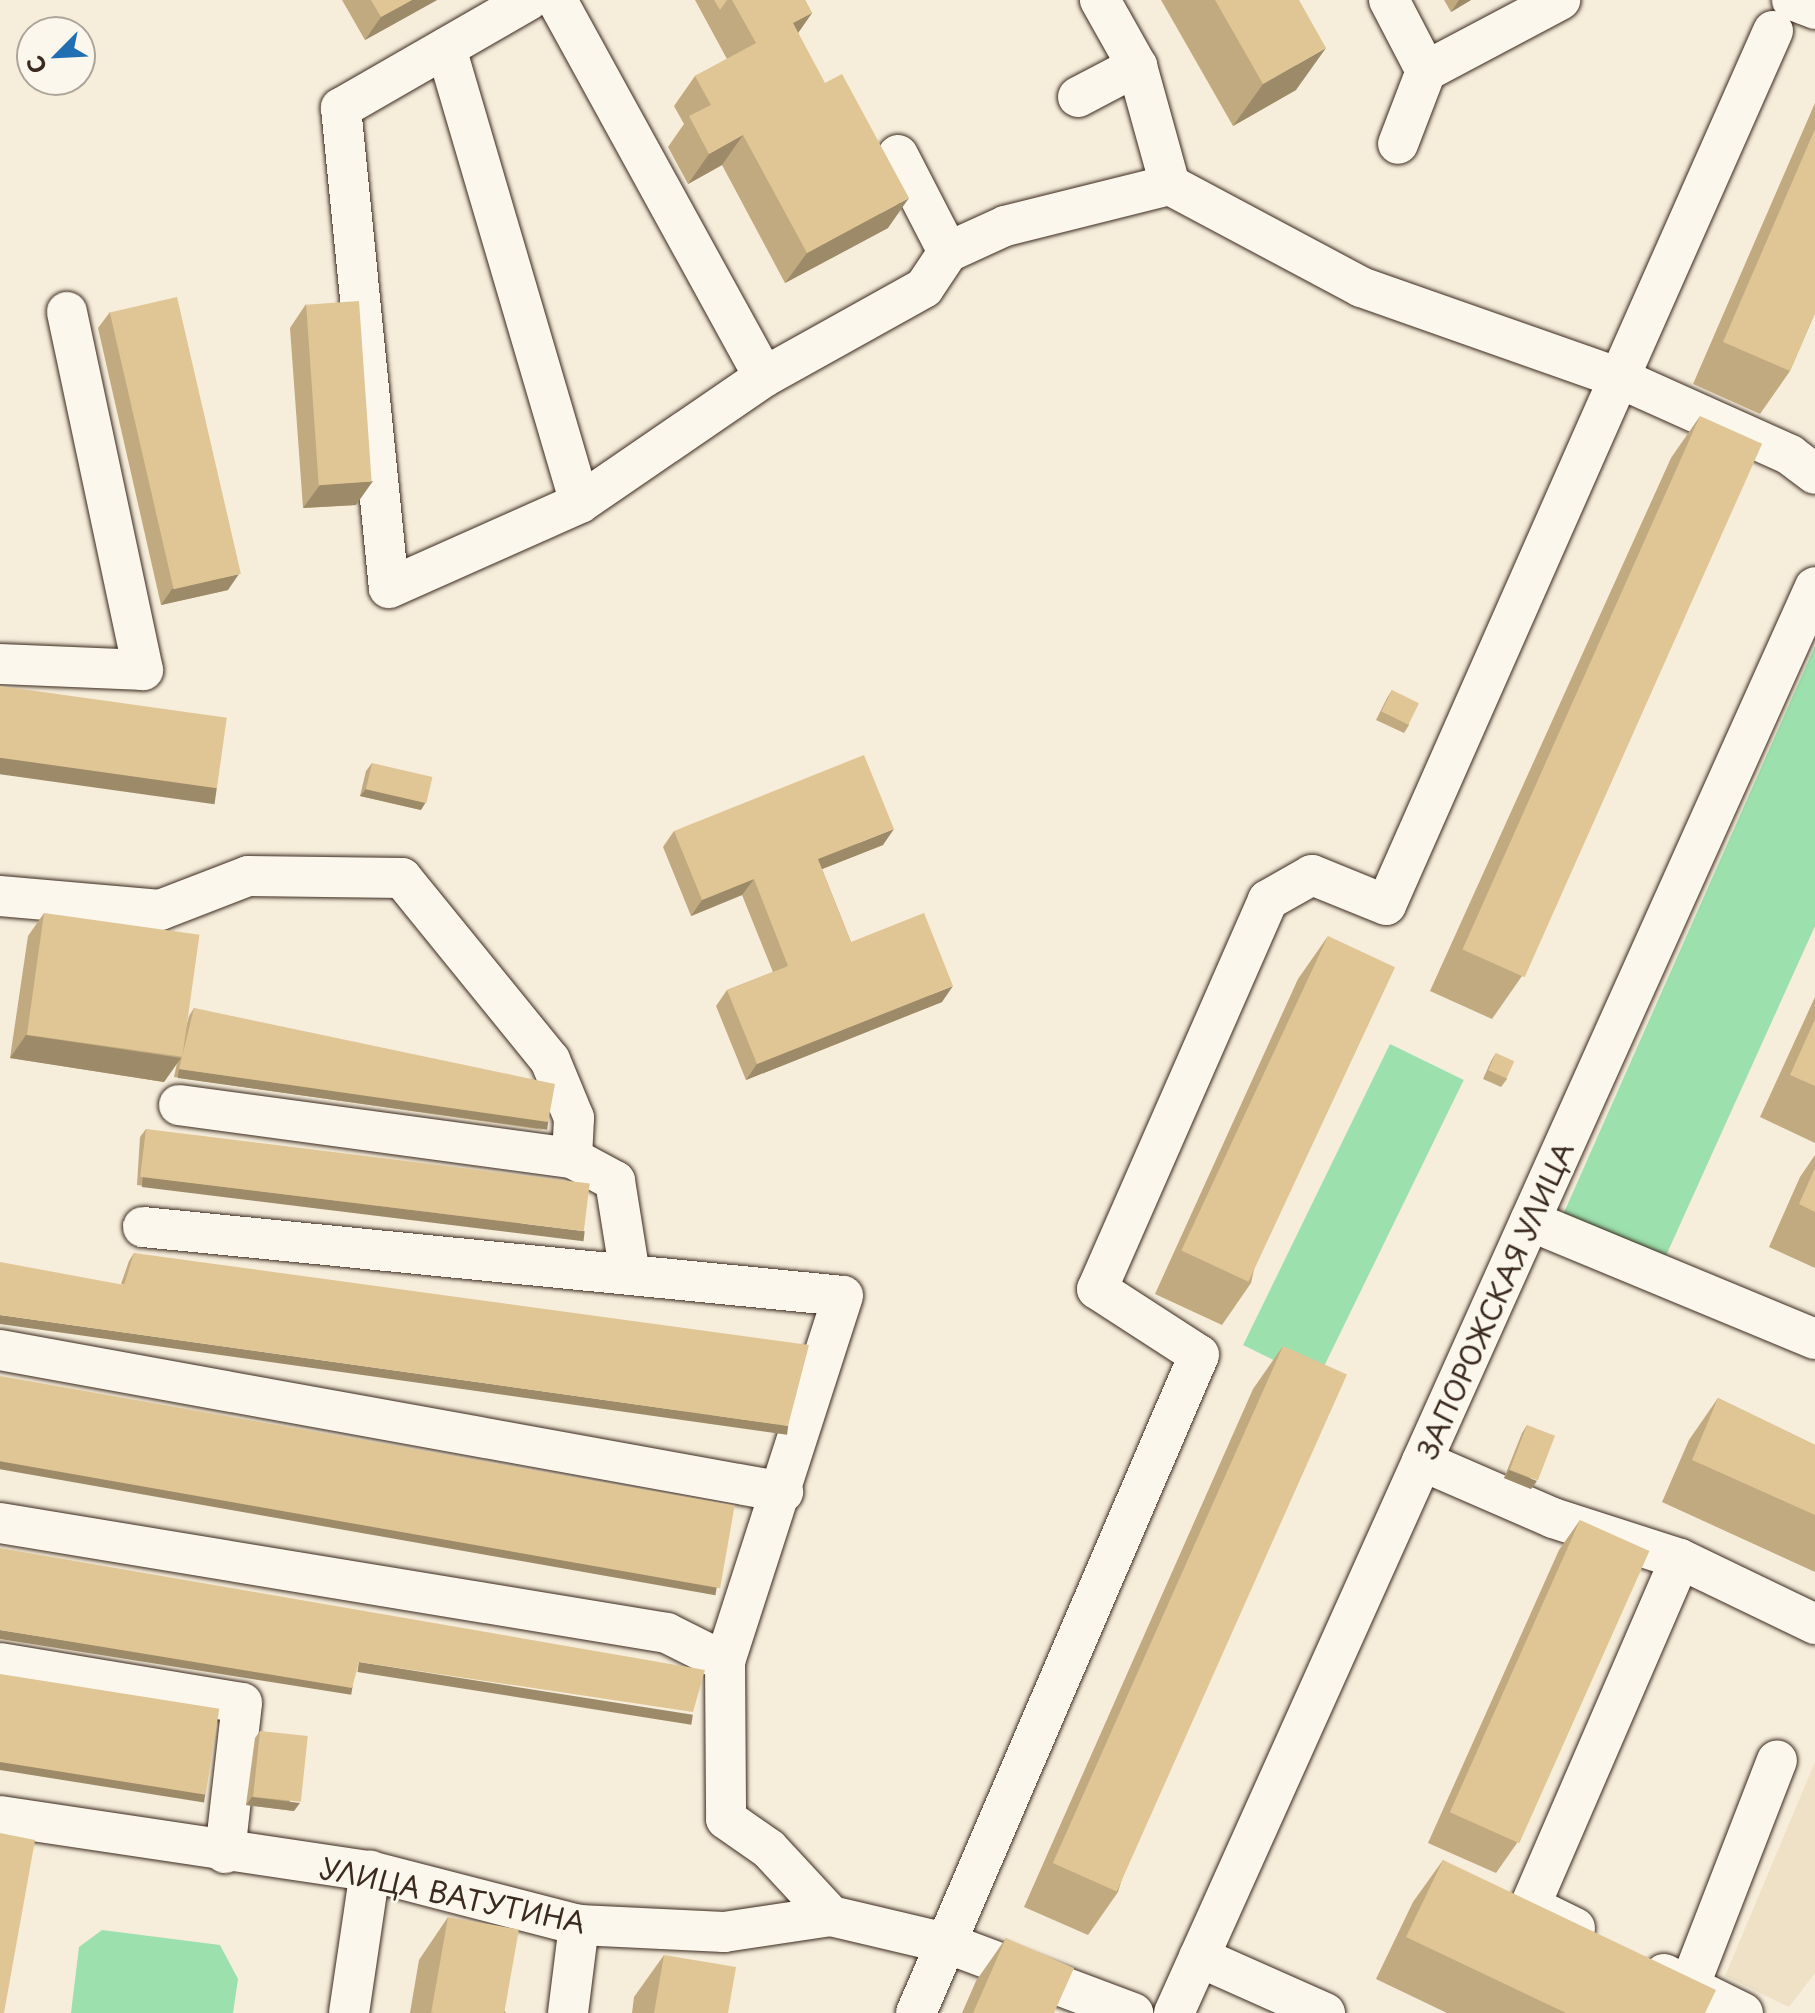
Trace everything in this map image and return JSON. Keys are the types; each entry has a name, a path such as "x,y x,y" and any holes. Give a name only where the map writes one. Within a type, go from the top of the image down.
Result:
{"street":[{"path":"529,0 341,108 389,588 580,503 764,377 924,288 948,252 1005,226 1170,185 1361,287 1619,378 1790,455 1815,474"},
{"path":"557,0 764,377"},
{"path":"1100,0 1137,66 1170,185"},
{"path":"1389,0 1426,71"},
{"path":"1398,144 1426,71 1560,0"},
{"path":"916,2013 949,1944 1199,1355 1097,1289 1268,900 1312,875 1386,905 1782,15 1815,9"},
{"path":"446,48 580,503"},
{"path":"1078,97 1137,66"},
{"path":"898,155 948,252"},
{"path":"0,664 143,670 67,312"},
{"name":"ЗАПОРОЖСКАЯ УЛИЦА","path":"1174,2013 1815,587"},
{"path":"0,896 160,910 248,876 402,878 550,1060 574,1118 572,1158"},
{"path":"179,1105 572,1158 615,1181 630,1275"},
{"path":"1530,1221 1815,1339"},
{"path":"143,1227 843,1296 783,1492 725,1662 726,1819 769,1849 831,1916"},
{"path":"0,1350 783,1492"},
{"path":"1422,1461 1553,1518 1680,1559 1815,1624"},
{"path":"0,1523 667,1633 725,1662"},
{"path":"1680,1559 1530,1906 1739,2012"},
{"path":"0,1663 242,1703 225,1853"},
{"path":"1689,1987 1777,1760"},
{"name":"УЛИЦА ВАТУТИНА","path":"0,1816 225,1853 370,1871 579,1925 724,1932 831,1916 949,1944 1133,2013"},
{"path":"349,2013 370,1871"},
{"path":"568,2013 579,1925"},
{"path":"1199,1957 1325,2013"}],"shaded area":[{"path":"1815,1762 1815,1973 1789,2007 1725,1976"}],"green space":[{"path":"1815,646 1815,926 1664,1260 1562,1217"},
{"path":"1390,1044 1464,1080 1317,1381 1243,1345"},
{"path":"102,1930 220,1945 238,1979 233,2013 71,2013 79,1947"}],"building":[{"path":"371,0 412,0 381,17"},
{"path":"714,0 727,0 720,10"},
{"path":"732,0 805,0 812,13 793,23 825,83 842,74 909,198 807,253 743,135 709,154 689,116 711,105 695,76 756,43"},
{"path":"1215,0 1299,0 1326,48 1263,84"},
{"path":"1815,129 1815,313 1790,371 1723,342"},
{"path":"177,297 241,574 174,589 110,313"},
{"path":"359,301 372,482 319,485 306,305"},
{"path":"1700,416 1762,444 1525,977 1462,950"},
{"path":"0,686 227,718 217,788 0,758"},
{"path":"1392,690 1419,703 1408,725 1381,712"},
{"path":"864,755 894,829 818,859 851,942 924,913 953,986 757,1064 727,990 788,966 754,879 702,900 674,831"},
{"path":"372,763 432,777 426,803 366,789"},
{"path":"44,913 199,935 182,1057 27,1035"},
{"path":"1328,936 1395,967 1248,1282 1181,1250"},
{"path":"194,1008 555,1084 548,1122 179,1069"},
{"path":"1815,1019 1815,1086 1790,1075"},
{"path":"1496,1053 1514,1061 1507,1078 1488,1070"},
{"path":"146,1129 590,1183 584,1231 140,1177"},
{"path":"1815,1168 1815,1212 1799,1204"},
{"path":"134,1253 809,1345 788,1426 0,1315 0,1262 124,1285"},
{"path":"1283,1346 1347,1374 1117,1892 1053,1863"},
{"path":"0,1376 735,1506 720,1588 0,1461"},
{"path":"1718,1398 1815,1445 1815,1515 1692,1460"},
{"path":"1527,1425 1555,1436 1538,1481 1510,1470"},
{"path":"1580,1520 1649,1551 1519,1843 1450,1812"},
{"path":"0,1548 705,1670 693,1712 359,1662 352,1688 0,1630"},
{"path":"0,1674 219,1709 206,1795 0,1762"},
{"path":"260,1731 308,1736 301,1802 253,1797"},
{"path":"0,1833 35,1840 4,2013 0,2013"},
{"path":"1443,1860 1716,1990 1705,2013 1566,2013 1406,1937"},
{"path":"448,1917 519,1930 504,2013 431,2013"},
{"path":"1006,1938 1074,1968 1054,2013 973,2013"},
{"path":"664,1955 736,1967 728,2013 654,2013"}]}
